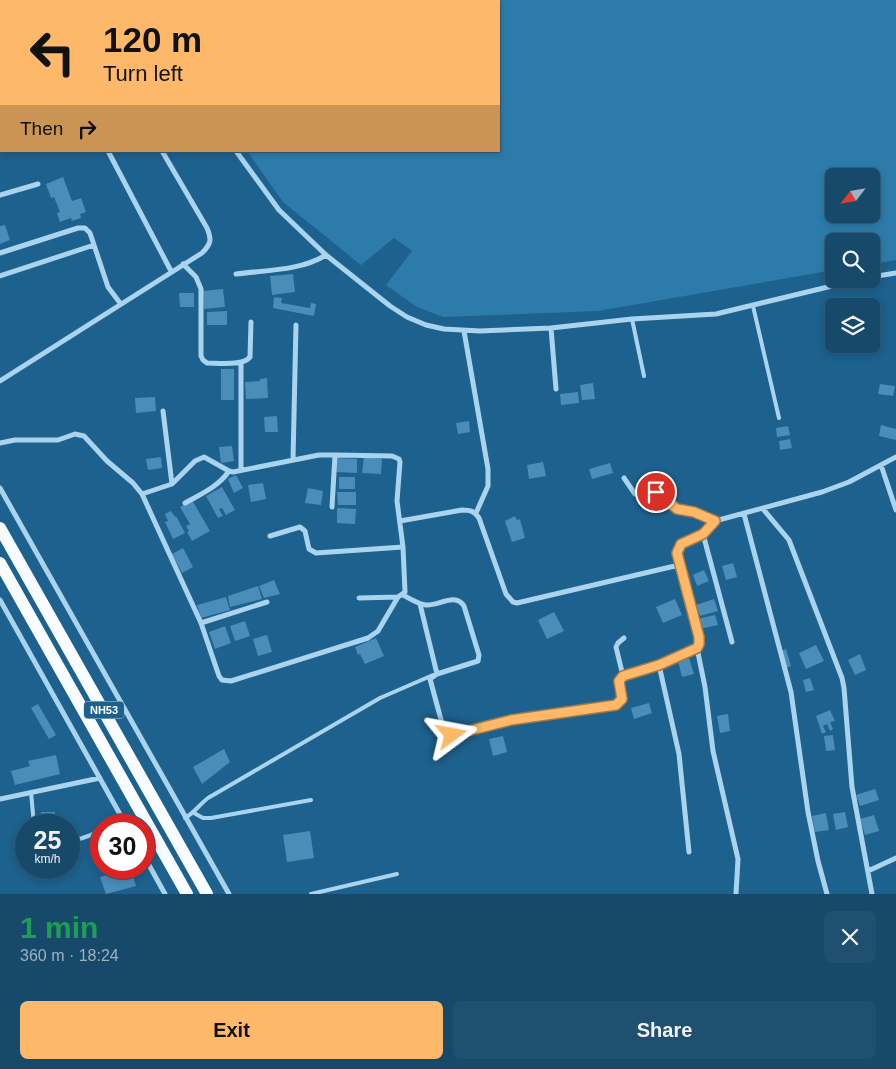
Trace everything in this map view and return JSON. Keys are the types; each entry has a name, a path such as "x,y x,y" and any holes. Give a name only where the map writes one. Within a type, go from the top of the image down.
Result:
{"highway":[{"name":"NH53","path":"0,528 207,894"},
{"name":"NH53","path":"0,563 187,894"}],"street":[{"path":"109,152 171,271"},
{"path":"0,381 120,303 202,253 210,245 212,238 163,152"},
{"path":"237,152 278,210 326,255 390,306 426,326 464,331 551,328 632,319 716,314 825,287"},
{"path":"0,195 38,184"},
{"path":"0,253 78,228 84,228 90,233 108,287 120,303"},
{"path":"0,276 94,245"},
{"path":"236,274 304,266 326,255"},
{"path":"183,264 196,277 202,289 202,360 207,363 248,361 250,357 251,322"},
{"path":"880,276 896,273"},
{"path":"293,460 296,326"},
{"path":"551,328 556,389"},
{"path":"464,331 488,469 488,486 476,513"},
{"path":"241,362 241,470"},
{"path":"163,411 172,484"},
{"path":"0,443 15,440 58,440 75,434 84,436 133,483 142,494 201,623 219,676 226,682 368,638 378,631 406,588 397,501 399,458 392,456 319,455 229,471 204,457 195,461 172,484 142,494"},
{"path":"332,507 335,455"},
{"path":"736,894 738,858 713,751 705,687 697,648 699,637 679,565 678,548 686,541 703,534 715,521 822,492 849,482 896,457"},
{"path":"881,465 896,510"},
{"path":"185,503 224,479 229,471"},
{"path":"624,478 635,494 656,492 677,509 694,512 715,521"},
{"path":"0,488 229,894"},
{"path":"763,508 789,540 842,678 852,787 872,894"},
{"path":"400,521 462,510 470,510 476,513 506,594 513,602 517,603 679,565"},
{"path":"744,514 791,692 808,812 827,894"},
{"path":"270,536 300,526 305,531 309,548 316,553 403,547"},
{"path":"703,534 732,642"},
{"path":"359,598 401,596 420,604 436,605 453,599 461,601 479,655 478,661 435,674 430,679 443,727 452,735 511,720 616,705 622,699 619,681 623,676 659,665 697,648"},
{"path":"0,600 120,814"},
{"path":"201,623 268,602"},
{"path":"420,604 435,674"},
{"path":"623,676 616,647 624,638"},
{"path":"659,665 679,754 689,852"},
{"path":"0,798 100,778"},
{"path":"868,871 896,858"},
{"path":"155,876 165,894"}],"lane":[{"path":"754,306 779,418"},
{"path":"632,319 644,376"},
{"path":"185,818 194,813 197,807 208,798 380,698 435,674"},
{"path":"31,792 33,814"},
{"path":"194,813 203,818 211,818 311,800"},
{"path":"312,894 397,874"}],"shaded area":[{"path":"500,0 896,0 896,260 880,263 880,233 825,233 825,272 598,311 443,317 417,307 386,285 412,251 394,238 361,265 283,202 248,152 500,152"}],"building":[{"path":"63,177 72,201 81,198 86,212 80,214 81,218 72,221 71,218 60,222 57,213 60,212 54,197 51,198 46,184"},
{"path":"5,225 10,240 0,244 0,226"},
{"path":"293,274 295,292 272,295 270,276"},
{"path":"223,289 225,307 204,309 203,291"},
{"path":"179,293 194,293 194,307 180,307"},
{"path":"274,297 282,298 281,303 310,308 311,303 316,304 314,316 273,308"},
{"path":"227,311 227,325 207,325 207,312"},
{"path":"221,369 234,369 234,400 221,400"},
{"path":"267,378 268,398 246,399 245,382 260,381 260,379"},
{"path":"593,383 595,399 582,400 580,385"},
{"path":"880,384 895,386 893,396 878,394"},
{"path":"578,392 579,403 561,405 560,394"},
{"path":"155,397 156,411 136,413 135,398"},
{"path":"277,416 278,432 265,432 264,417"},
{"path":"469,421 470,432 458,434 456,423"},
{"path":"881,425 896,429 896,440 879,436"},
{"path":"788,426 790,435 777,437 776,428"},
{"path":"790,439 792,448 780,450 779,441"},
{"path":"232,446 234,461 221,463 219,447"},
{"path":"161,457 162,468 148,470 146,459"},
{"path":"364,457 382,459 381,474 362,473"},
{"path":"336,458 357,459 357,473 336,472"},
{"path":"543,462 546,476 529,479 527,465"},
{"path":"610,463 613,473 592,479 589,469"},
{"path":"236,475 243,488 234,493 228,479"},
{"path":"339,477 355,477 355,489 339,489"},
{"path":"263,483 266,499 251,502 248,485"},
{"path":"222,487 235,510 226,515 222,508 219,509 223,516 218,518 206,496"},
{"path":"308,488 323,491 321,505 305,503"},
{"path":"337,492 356,492 356,505 338,505"},
{"path":"192,500 210,531 192,541 186,526 190,524 180,507"},
{"path":"337,508 356,509 355,524 337,523"},
{"path":"171,511 176,516 185,533 173,539 165,522 168,521 165,514"},
{"path":"515,516 517,520 520,519 525,538 512,542 505,521"},
{"path":"183,548 193,567 182,573 172,554"},
{"path":"733,563 737,577 726,580 722,566"},
{"path":"704,570 709,581 697,586 693,575"},
{"path":"274,580 280,594 264,598 259,586"},
{"path":"258,586 262,599 230,607 228,596"},
{"path":"226,597 230,610 201,618 197,605"},
{"path":"675,599 682,615 663,623 656,607"},
{"path":"714,599 718,611 700,616 696,605"},
{"path":"554,612 564,631 547,639 538,620"},
{"path":"715,615 718,625 699,629 697,619"},
{"path":"245,621 250,636 235,641 230,626"},
{"path":"225,626 231,643 215,649 209,632"},
{"path":"267,635 272,652 258,656 253,639"},
{"path":"376,638 384,656 365,664 355,647"},
{"path":"816,645 824,661 806,669 799,653"},
{"path":"786,649 791,666 786,668 781,651"},
{"path":"860,654 866,670 855,675 848,660"},
{"path":"689,658 694,674 682,677 678,661"},
{"path":"810,678 814,690 806,692 803,680"},
{"path":"649,703 652,713 634,719 631,708"},
{"path":"38,704 56,735 49,739 31,708"},
{"path":"830,710 835,721 830,722 833,729 830,731 827,724 823,726 826,732 822,734 816,716"},
{"path":"728,714 730,731 720,733 717,716"},
{"path":"833,735 835,750 826,751 824,736"},
{"path":"503,736 507,752 493,756 489,739"},
{"path":"224,749 230,762 202,784 193,767"},
{"path":"56,755 60,774 15,785 11,771 30,766 28,761"},
{"path":"875,789 879,800 860,806 856,795"},
{"path":"41,812 55,812 55,814 41,814"},
{"path":"845,812 848,827 836,830 833,814"},
{"path":"826,813 829,830 815,832 812,816"},
{"path":"874,815 879,831 865,835 860,819"},
{"path":"310,831 314,858 287,862 283,835"},
{"path":"101,879 134,879 136,886 106,894"}],"route":[{"path":"452,735 511,720 616,705 622,699 619,681 623,676 659,665 697,648 699,637 677,553 681,544 703,534 715,521 694,512 677,509 656,492"}]}
